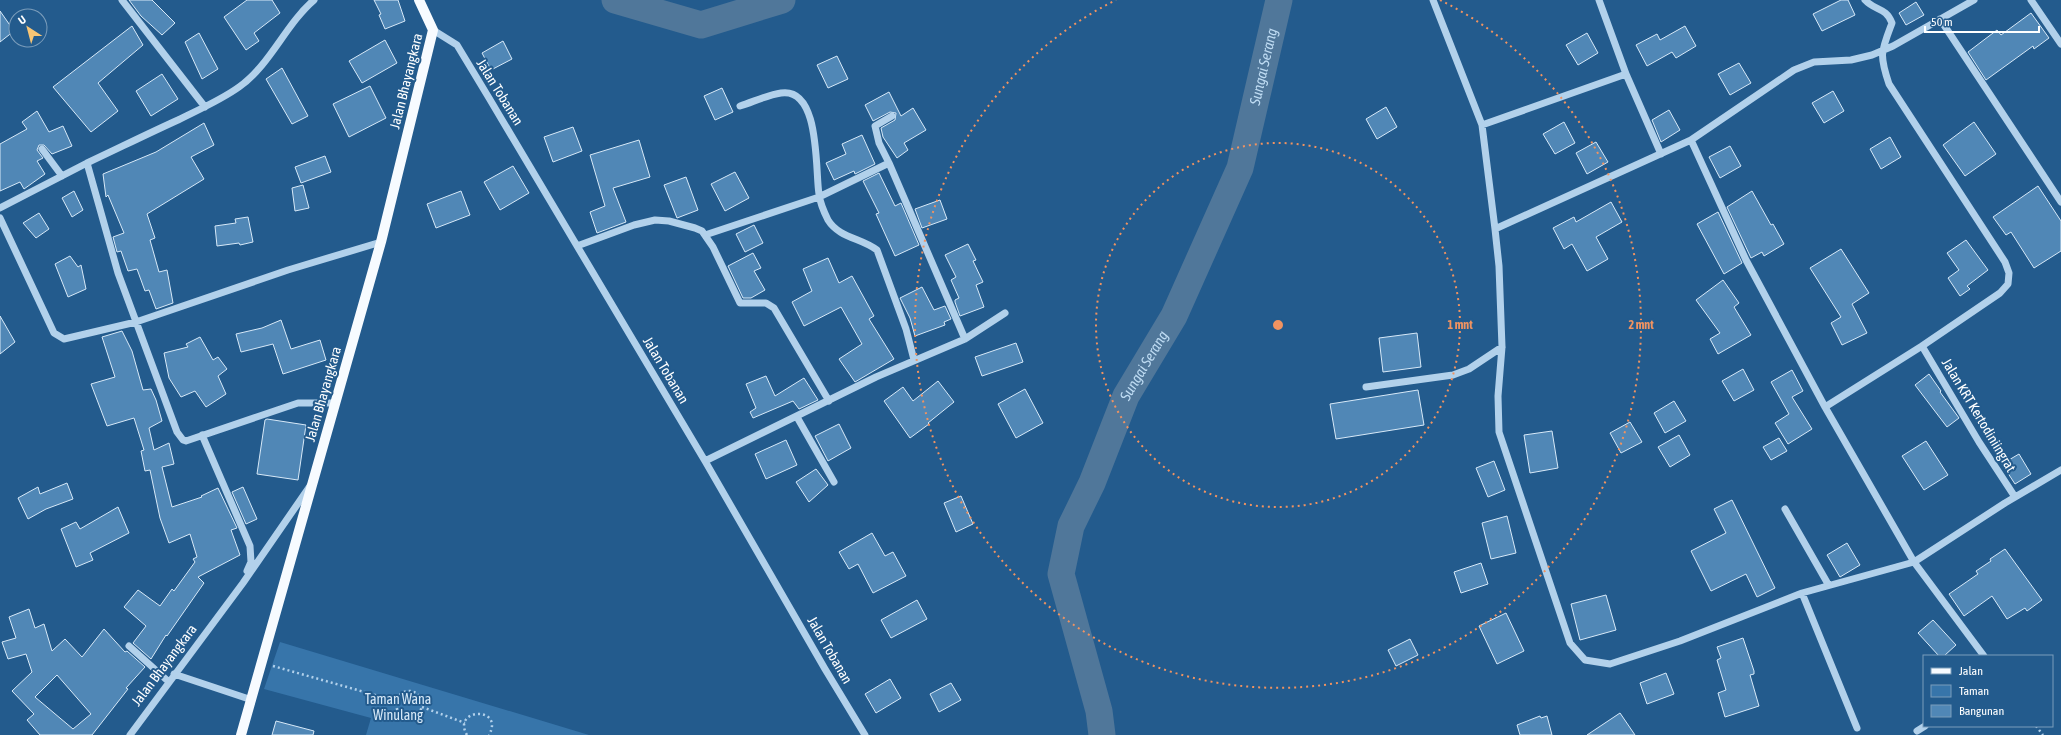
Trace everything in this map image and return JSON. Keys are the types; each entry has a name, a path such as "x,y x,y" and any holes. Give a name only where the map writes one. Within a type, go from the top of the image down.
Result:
{"main road":[{"name":"Jalan Bhayangkara","path":"314,481 381,242 433,30 419,0"},
{"path":"241,735 314,481"}],"street":[{"path":"122,0 205,107"},
{"path":"0,208 87,163 205,107 239,87 267,60 300,12 314,0"},
{"path":"1433,0 1482,125 1499,266 1502,347 1498,396 1499,432 1570,643 1585,660 1610,664 1680,641 1802,592 1914,562 2014,497 2061,470"},
{"path":"1599,0 1626,74 1661,154"},
{"path":"1825,407 1922,346 2000,293 2008,284 2009,273 2005,262 1889,84 1883,64 1882,51 1892,23 1889,15 1881,9 1870,6 1865,0"},
{"path":"1495,229 1692,140 1794,70 1814,62 1851,60 1882,51 1974,0"},
{"path":"2031,0 2061,44"},
{"path":"1940,19 2061,202"},
{"name":"Jalan Tobanan","path":"433,30 457,45 705,461 825,670 865,735"},
{"path":"1482,125 1626,74"},
{"path":"740,106 781,93 792,94 800,99 809,116 814,130 818,159 819,197 823,210 836,229 845,235 871,245 877,250 906,329 914,360"},
{"path":"892,116 875,126 879,143 965,339"},
{"path":"1692,140 1746,260 1825,407 1914,562 1983,655"},
{"path":"42,149 62,176"},
{"path":"87,163 118,273 177,432 186,441 298,403 335,403"},
{"path":"705,235 819,197 889,164"},
{"path":"0,218 54,333 59,337 69,339 136,322 288,270 381,242"},
{"path":"577,246 634,225 655,220 684,225 698,230 705,235 713,247 740,303 766,303 774,308 829,401"},
{"path":"705,461 914,360 965,339 1005,313"},
{"name":"Jalan KRT Kertodiniingrat","path":"1922,346 1979,442 2014,497"},
{"path":"1366,387 1453,375 1469,369 1502,347"},
{"path":"797,417 834,482"},
{"path":"202,435 250,546 251,562 243,582"},
{"name":"Jalan Bhayangkara","path":"130,735 243,582 314,481"},
{"path":"1785,509 1828,584"},
{"path":"1802,592 1857,728"},
{"path":"129,646 169,682"},
{"path":"174,674 252,700"},
{"path":"1916,732 1924,727"}],"path":[{"path":"262,662 396,701"},
{"path":"413,691 421,697 422,708 416,716 406,717 397,711 396,701 402,692 413,691"},
{"path":"422,708 465,723"},
{"path":"467,735 464,728 465,723 471,715 477,713 487,716 492,725 489,735"},
{"path":"2037,727 2043,735"}],"green space":[{"name":"Taman Wana Winulang","path":"280,642 589,735 366,735 371,718 264,689"}],"building":[{"path":"129,0 152,0 175,23 162,35 141,16"},
{"path":"247,0 272,0 280,13 254,33 259,41 246,50 224,17"},
{"path":"374,0 398,0 405,21 385,29 379,15 381,14"},
{"path":"1841,0 1848,0 1855,15 1822,31 1813,14"},
{"path":"1916,2 1924,15 1906,25 1899,13"},
{"path":"0,11 8,22 8,36 0,42"},
{"path":"2031,13 2049,38 2034,49 2033,46 1986,80 1968,52 1997,30 2001,35"},
{"path":"132,26 143,45 98,83 118,111 91,132 53,87"},
{"path":"1685,26 1696,46 1676,58 1672,52 1647,66 1636,45 1657,34 1660,40"},
{"path":"199,33 218,69 202,79 185,42"},
{"path":"1587,33 1598,53 1578,65 1566,45"},
{"path":"385,40 397,63 362,83 349,61"},
{"path":"503,41 512,59 491,70 482,53"},
{"path":"837,56 848,79 828,88 817,65"},
{"path":"1739,63 1751,83 1730,95 1718,74"},
{"path":"282,68 308,116 292,124 266,79"},
{"path":"162,74 178,99 151,116 136,91"},
{"path":"370,86 386,118 349,137 333,104"},
{"path":"722,88 733,112 715,120 704,96"},
{"path":"1833,91 1844,111 1824,123 1812,103"},
{"path":"889,92 901,116 913,108 926,130 904,143 908,150 897,158 883,137 881,128 895,120 896,113 890,112 873,121 865,105"},
{"path":"1386,107 1397,127 1377,139 1366,119"},
{"path":"1669,110 1680,130 1661,142 1652,120"},
{"path":"37,111 49,132 63,126 72,146 52,154 44,145 39,145 37,150 43,158 37,161 45,174 24,189 20,182 0,191 0,144 27,129 22,122"},
{"path":"1564,122 1575,143 1555,154 1543,134"},
{"path":"1974,122 1996,154 1965,176 1943,145"},
{"path":"204,123 214,145 191,157 204,179 147,214 155,238 150,240 159,272 167,270 173,303 156,309 149,290 145,291 137,269 128,271 121,251 117,252 113,237 124,233 108,195 106,197 103,174 156,152"},
{"path":"573,127 582,151 553,162 544,137"},
{"path":"862,135 875,164 855,174 854,171 834,180 826,163 846,154 842,144"},
{"path":"1890,137 1901,157 1881,169 1870,149"},
{"path":"639,140 650,177 613,188 626,222 597,233 590,212 605,206 590,155"},
{"path":"1596,142 1608,162 1587,174 1576,153"},
{"path":"1730,146 1741,166 1720,178 1709,157"},
{"path":"325,156 331,172 301,183 295,167"},
{"path":"513,166 529,193 500,210 484,182"},
{"path":"735,172 749,198 725,211 711,184"},
{"path":"879,173 895,206 901,203 919,245 895,256 876,214 879,213 863,181"},
{"path":"686,177 698,210 677,218 664,185"},
{"path":"303,185 309,208 295,211 292,188"},
{"path":"2038,186 2061,221 2061,251 2034,268 2011,232 2006,235 1993,217"},
{"path":"74,191 83,210 72,217 62,198"},
{"path":"461,191 470,215 436,228 427,204"},
{"path":"1752,191 1771,225 1773,224 1784,244 1764,256 1762,252 1751,258 1727,207"},
{"path":"940,200 947,219 922,228 915,209"},
{"path":"1611,202 1622,222 1596,237 1608,259 1587,271 1572,244 1564,249 1553,228 1574,217 1576,222"},
{"path":"1718,212 1742,263 1724,274 1697,224"},
{"path":"39,213 49,229 36,238 23,223"},
{"path":"248,217 253,242 240,245 239,243 217,246 215,226 236,223 235,219"},
{"path":"754,225 763,243 745,252 736,234"},
{"path":"1966,240 1988,270 1967,286 1970,289 1960,296 1948,278 1959,270 1947,253"},
{"path":"968,244 976,260 973,261 983,282 976,285 984,307 960,316 955,302 955,300 959,298 951,280 956,277 945,255"},
{"path":"1841,249 1869,293 1852,304 1867,333 1842,345 1831,323 1841,317 1810,268"},
{"path":"753,253 761,268 754,271 765,290 751,298 743,298 728,266"},
{"path":"70,256 78,267 81,265 86,289 68,297 55,264"},
{"path":"828,258 839,283 852,276 874,316 869,319 894,359 855,382 839,359 862,344 841,307 804,326 792,302 812,291 803,269"},
{"path":"1723,280 1739,303 1734,307 1751,335 1718,354 1710,339 1720,333 1696,300"},
{"path":"922,287 934,310 945,306 951,319 944,322 945,325 915,336 910,318 900,298"},
{"path":"0,316 15,342 0,354"},
{"path":"281,320 291,349 320,340 326,360 283,374 273,344 241,352 236,334 262,328"},
{"path":"122,331 132,351 143,390 151,389 162,421 149,428 154,450 169,443 174,464 162,467 172,507 202,497 201,496 218,488 237,528 231,530 240,555 198,577 204,583 167,636 166,635 151,659 133,643 146,626 124,607 138,590 160,606 172,589 174,591 195,562 193,559 197,557 190,534 169,543 160,518 150,470 145,471 141,451 144,450 134,418 107,426 91,384 115,377 102,337"},
{"path":"1417,333 1421,367 1383,372 1379,338"},
{"path":"200,337 213,360 218,357 227,369 218,376 226,394 206,407 195,391 181,397 169,378 164,353 188,347 186,344"},
{"path":"1016,343 1023,362 982,376 975,357"},
{"path":"1743,369 1754,390 1734,401 1722,381"},
{"path":"1792,370 1803,391 1792,397 1812,429 1788,444 1775,423 1789,414 1771,382"},
{"path":"1929,374 1959,418 1947,427 1915,385"},
{"path":"766,376 775,396 804,378 818,400 799,409 793,401 753,418 750,412 756,408 746,384"},
{"path":"938,381 954,402 910,438 884,401 903,387 913,401"},
{"path":"1025,389 1043,423 1016,438 998,404"},
{"path":"1418,390 1424,425 1336,439 1330,404"},
{"path":"1674,401 1686,421 1665,433 1654,413"},
{"path":"267,419 306,425 298,480 257,474 265,420"},
{"path":"1630,422 1642,442 1621,453 1610,433"},
{"path":"839,424 851,448 828,461 815,436"},
{"path":"1552,431 1558,468 1530,473 1524,435"},
{"path":"1679,435 1690,455 1670,467 1658,447"},
{"path":"1779,438 1787,451 1771,460 1763,447"},
{"path":"786,440 797,465 766,479 755,454"},
{"path":"1926,441 1948,475 1924,490 1902,456"},
{"path":"2019,454 2031,474 2015,484 2002,464"},
{"path":"1494,461 1505,490 1488,497 1476,468"},
{"path":"816,469 828,485 809,502 796,482"},
{"path":"67,483 73,499 46,509 28,519 18,498 38,487 40,494"},
{"path":"243,487 257,519 246,524 232,492"},
{"path":"961,496 973,524 956,532 944,503"},
{"path":"1732,500 1775,588 1757,597 1746,574 1711,591 1691,551 1726,533 1714,509"},
{"path":"118,507 129,533 90,553 93,560 76,567 61,529 76,522 80,529"},
{"path":"1507,516 1516,553 1491,559 1482,523"},
{"path":"872,533 885,556 893,552 906,576 873,593 858,564 849,569 839,552"},
{"path":"1847,543 1860,565 1840,577 1827,555"},
{"path":"2005,549 2042,600 2027,611 2025,608 2007,619 1992,596 1964,616 1949,594 1978,574 1976,571"},
{"path":"1481,563 1488,584 1461,593 1454,572"},
{"path":"1606,595 1616,630 1580,640 1571,604"},
{"path":"917,600 927,619 891,638 881,620"},
{"path":"29,609 35,628 44,624 52,651 65,639 82,657 104,629 125,652 127,651 145,667 126,688 128,689 92,735 40,735 27,720 34,714 12,691 32,672 26,654 8,659 2,642 16,638 9,617","holes":["57,675 91,714 73,729 35,697"]},
{"path":"1506,613 1524,651 1497,664 1479,626"},
{"path":"1933,620 1956,645 1945,655 1938,655 1918,633"},
{"path":"1743,638 1754,671 1754,674 1750,675 1759,706 1725,717 1718,693 1726,690 1717,660 1721,658 1717,647"},
{"path":"1410,639 1418,655 1396,666 1388,650"},
{"path":"1666,673 1674,694 1647,704 1640,683"},
{"path":"890,679 901,698 876,713 865,694"},
{"path":"951,683 961,700 939,712 930,694"},
{"path":"1620,713 1635,735 1587,735"},
{"path":"1540,716 1541,718 1547,716 1552,735 1520,735 1517,725"},
{"path":"276,721 314,731 313,735 272,735"}],"waterway":[{"name":"Sungai Serang","path":"615,0 701,25 782,0"},
{"name":"Sungai Serang","path":"1102,735 1099,711 1061,574 1071,526 1092,483 1126,396 1174,316 1240,168 1279,0"}]}
